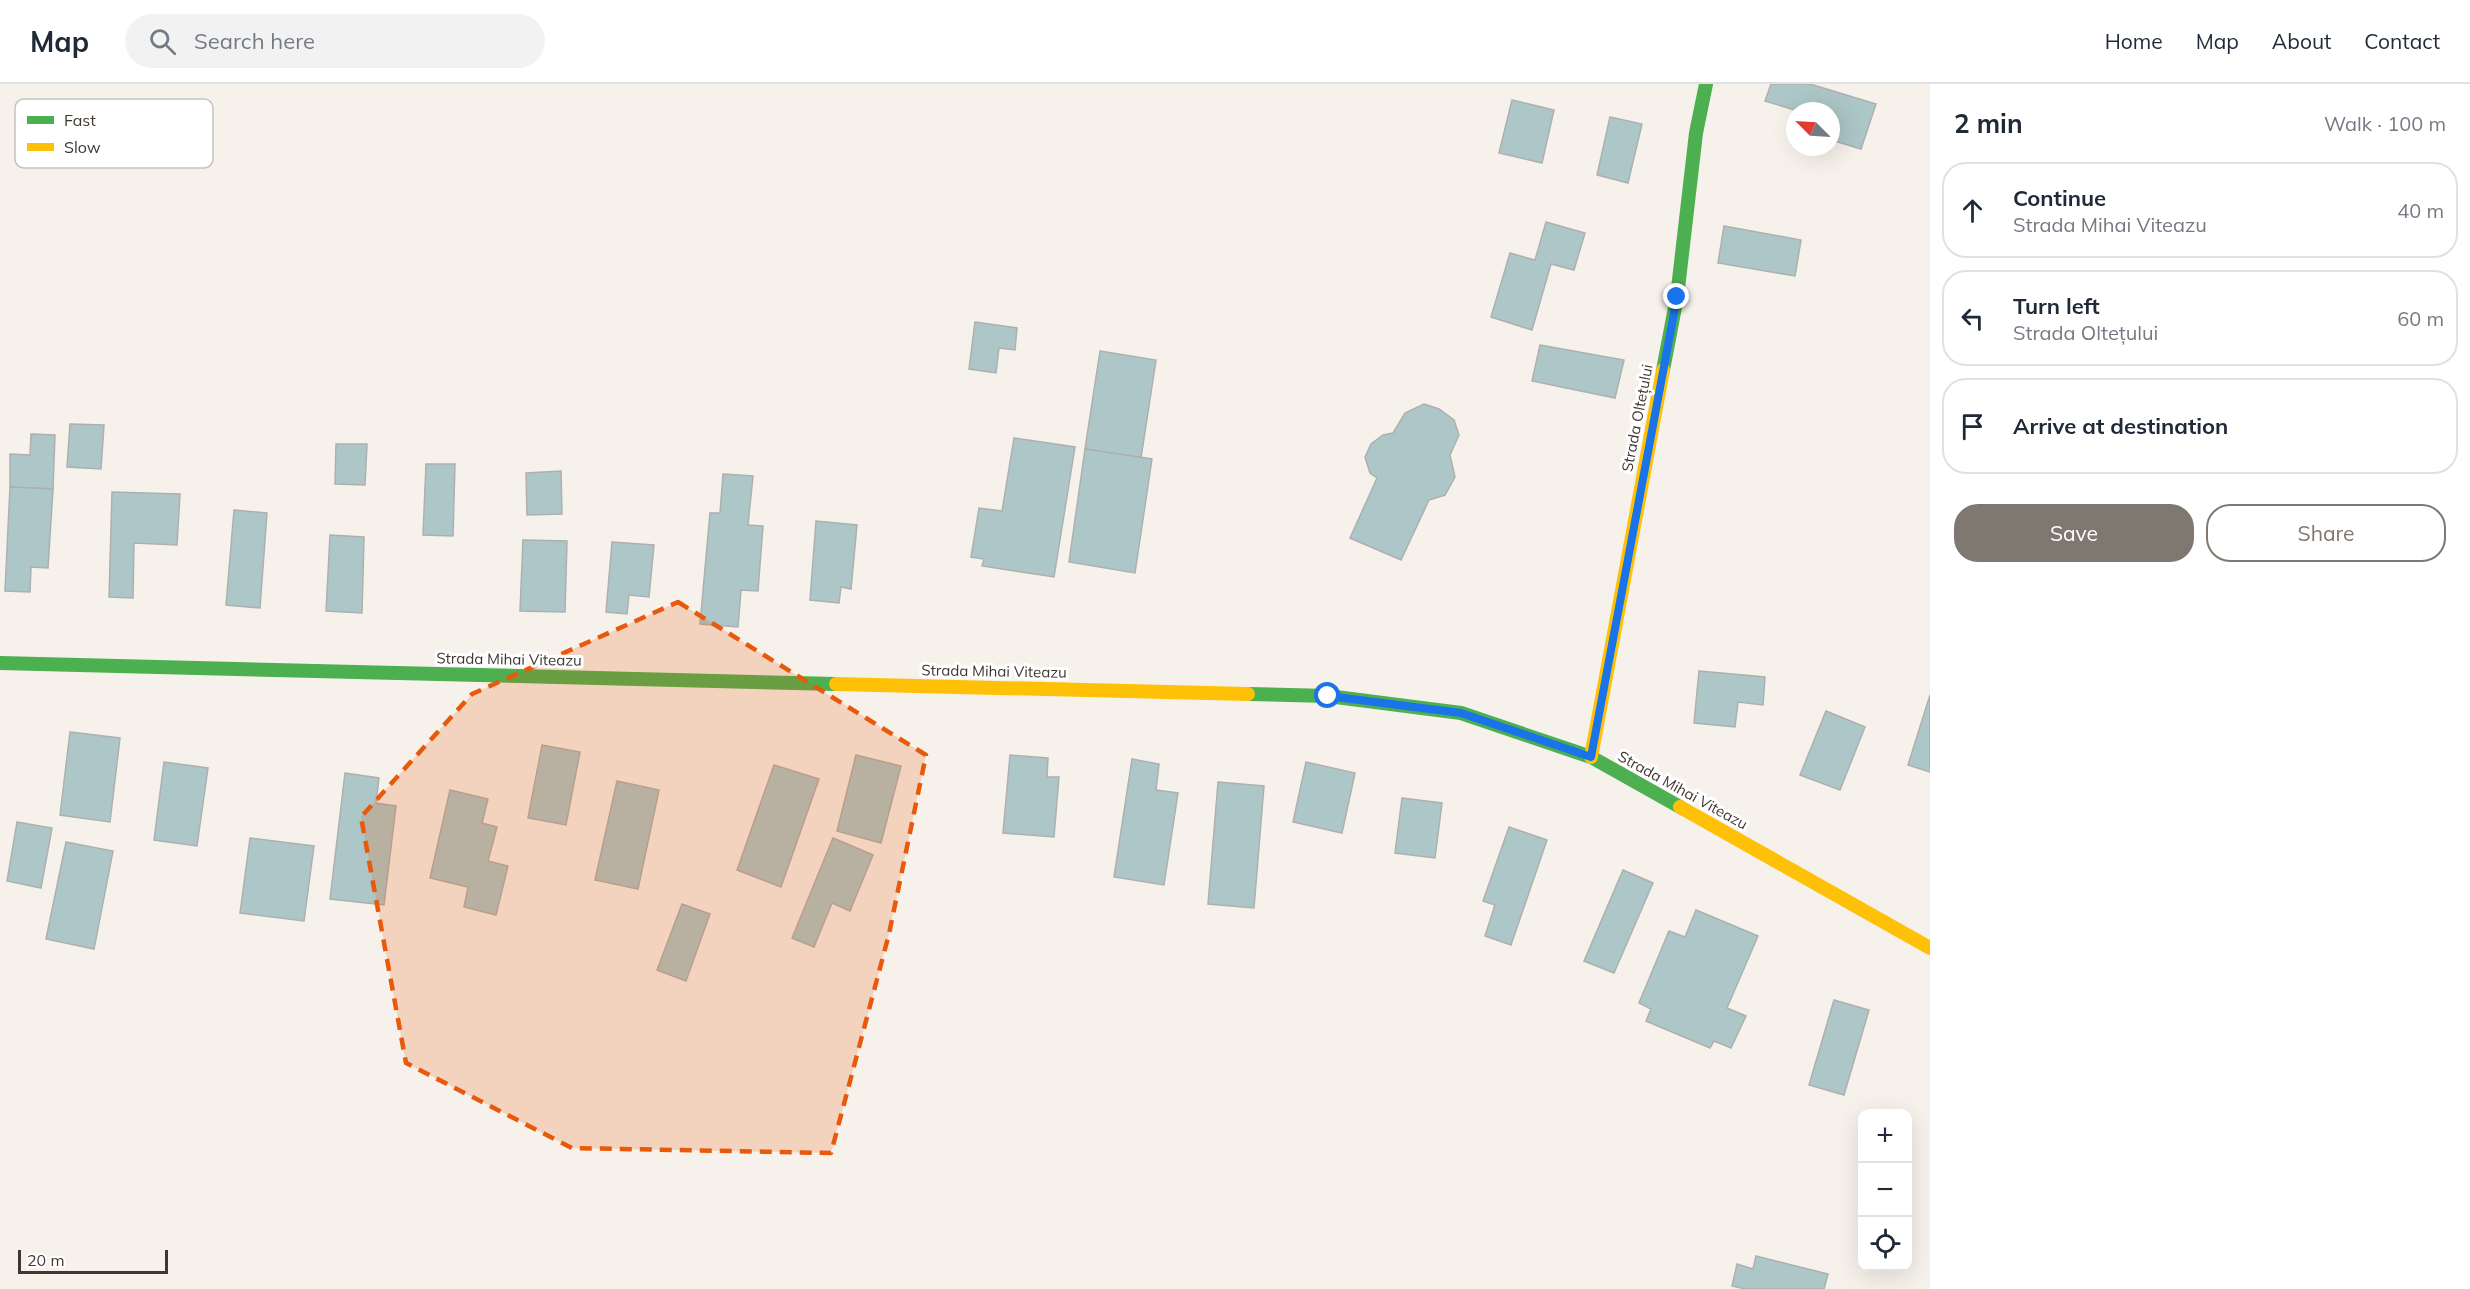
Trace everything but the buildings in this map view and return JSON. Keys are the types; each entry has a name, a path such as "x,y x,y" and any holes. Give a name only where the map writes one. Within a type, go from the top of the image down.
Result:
{"main road":[{"name":"Strada Oltețului","path":"1591,757 1677,297 1696,133 1706,84"},
{"name":"Strada Mihai Viteazu","path":"0,663 1328,696 1461,713 1591,757 1930,948"}],"highlighted area":[{"path":"678,602 926,755 889,934 831,1153 572,1148 406,1063 361,817 472,694"}],"traffic: fast":[{"path":"1663,370 1677,297 1696,133 1706,84"},
{"path":"0,663 836,684"},
{"path":"1248,694 1328,696 1461,713 1591,757 1680,807"}],"traffic: slow":[{"path":"1591,757 1663,370"},
{"path":"836,684 1248,694"},
{"path":"1680,807 1930,948"}],"route":[{"path":"1328,696 1461,713 1591,757 1677,297"}]}
